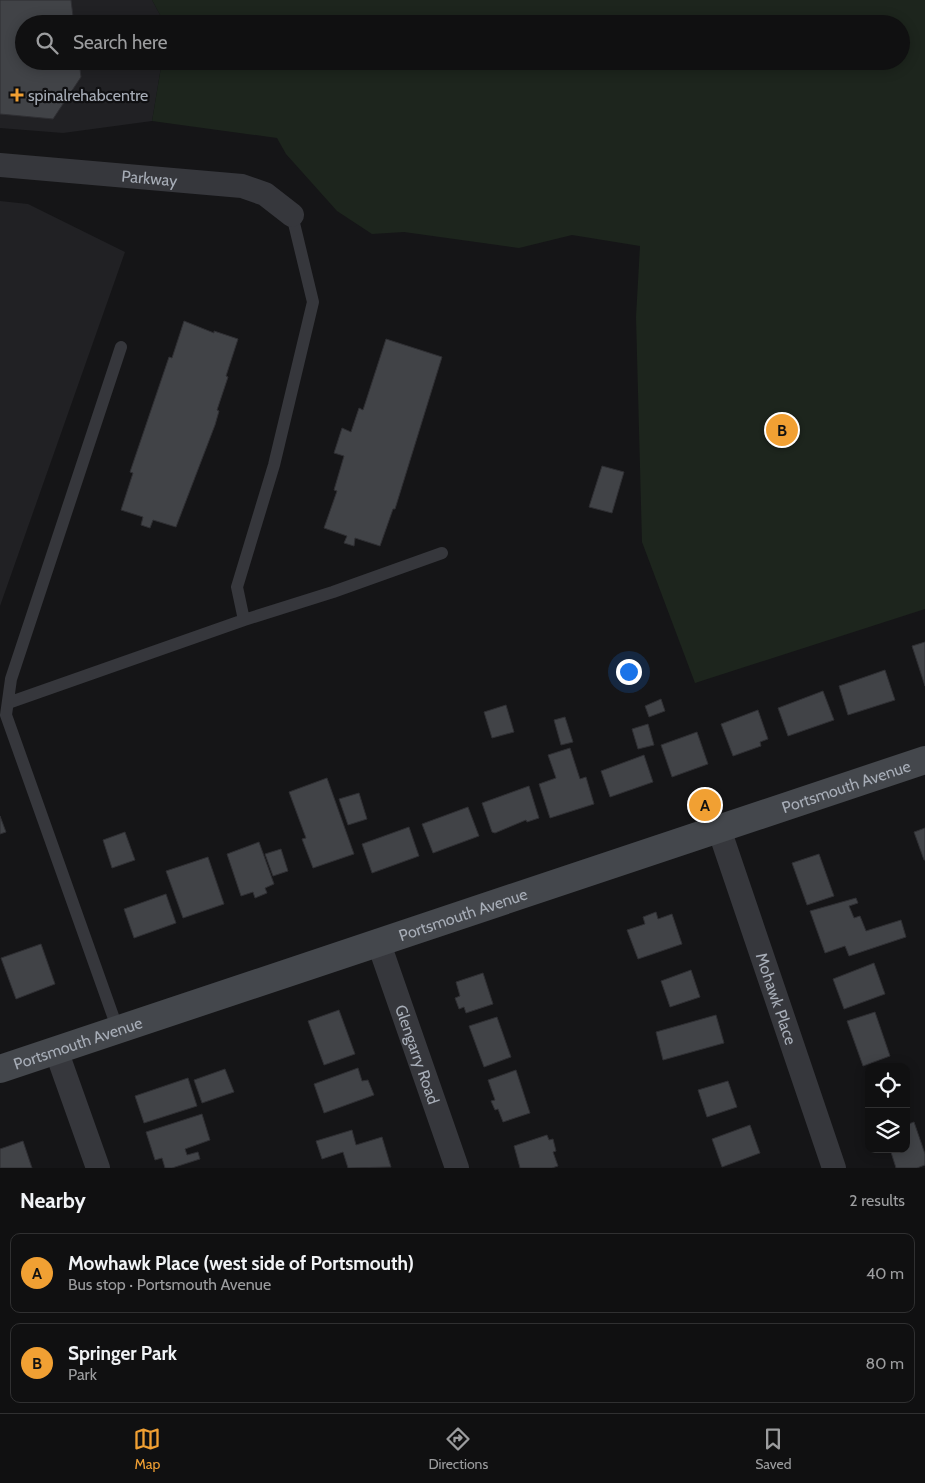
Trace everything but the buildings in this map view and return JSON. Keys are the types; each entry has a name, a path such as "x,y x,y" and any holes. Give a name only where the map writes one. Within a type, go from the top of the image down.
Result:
{"main road":[{"name":"Portsmouth Avenue","path":"0,1069 378,941 925,760"}],"street":[{"name":"Parkway","path":"0,165 242,186 265,194 292,215"},
{"name":"Mohawk Place","path":"719,829 834,1168"},
{"name":"Glengarry Road","path":"378,941 456,1168"},
{"path":"56,1050 98,1168"}],"lane":[{"path":"244,620 237,587 274,465 313,302 292,215"},
{"path":"118,1030 6,715 11,679 121,347"},
{"path":"8,703 442,553"}],"shaded area":[{"path":"0,0 152,0 160,15 15,15 15,70 160,70 152,121 63,133 0,128"},
{"path":"152,0 925,0 925,609 695,683 642,542 636,317 640,246 572,235 519,248 404,232 372,234 337,211 286,154 277,138 152,121 160,70 910,70 910,15 160,15"},
{"path":"0,201 28,204 125,252 0,606"}],"place":[{"name":"spinalrehabcentre","path":"17,95"},
{"name":"Springer Park","path":"782,430"},
{"name":"Mowhawk Place (west side of Portsmouth)","path":"705,805"}]}
